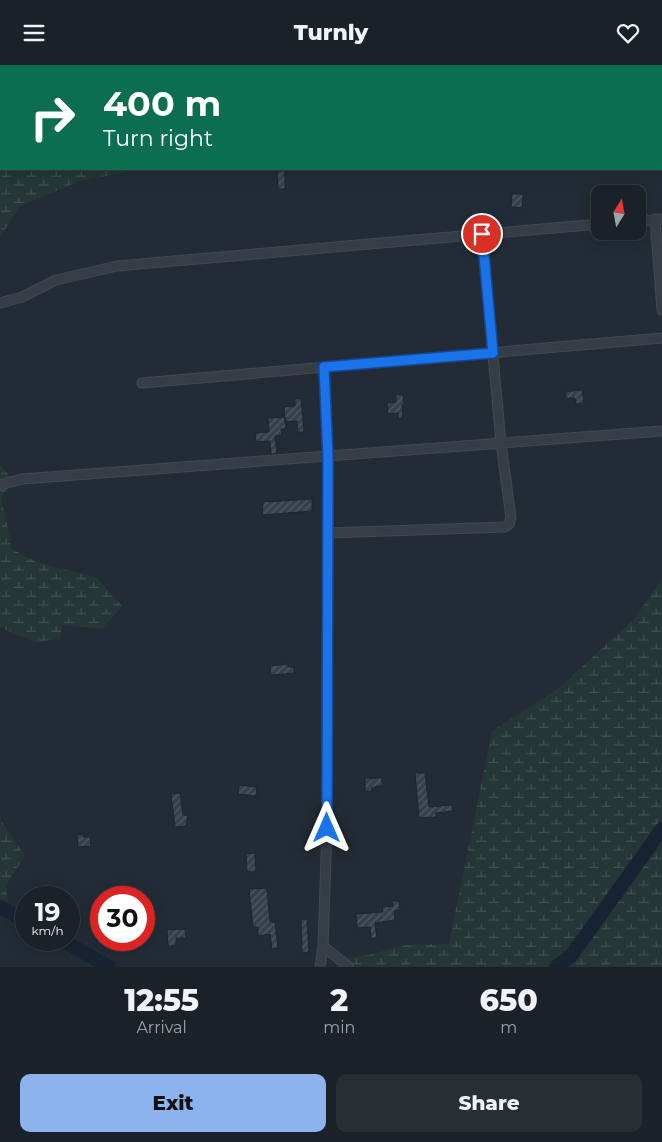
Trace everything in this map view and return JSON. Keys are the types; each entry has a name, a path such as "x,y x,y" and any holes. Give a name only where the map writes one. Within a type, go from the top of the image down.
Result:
{"street":[{"path":"658,219 662,311"},
{"path":"0,303 22,297 56,280 117,266 591,225"},
{"path":"328,533 505,527 510,524 511,518 501,443 482,234"},
{"path":"142,383 662,338"},
{"path":"320,967 323,946 327,828 328,457 324,367"},
{"path":"0,485 22,479 662,431"},
{"path":"323,946 349,967"}],"green space":[{"path":"0,170 137,170 80,181 20,206 0,237"},
{"path":"0,464 13,481 1,497 12,549 37,562 97,578 122,606 102,629 62,625 60,639 34,642 0,627"},
{"path":"662,579 662,967 338,967 341,959 368,955 406,945 449,944 492,731 559,688 635,618"},
{"path":"0,819 25,856 5,887 8,901 0,906"}],"building":[{"path":"277,171 285,171 285,189 278,189"},
{"path":"512,194 523,194 522,208 511,207"},
{"path":"582,390 584,403 576,404 575,398 566,398 565,392"},
{"path":"403,394 403,418 399,419 398,413 388,414 387,403 396,402 396,395"},
{"path":"301,398 304,432 298,432 297,421 285,422 284,407 295,406 295,399"},
{"path":"285,417 286,429 281,429 282,435 275,436 277,454 271,454 270,441 256,442 255,433 269,432 268,418"},
{"path":"312,499 312,511 262,515 263,502"},
{"path":"288,664 288,667 294,667 294,673 271,675 270,666"},
{"path":"415,773 425,773 429,807 452,805 453,811 436,813 436,817 419,818"},
{"path":"381,777 383,785 371,788 372,791 365,791 365,778"},
{"path":"239,785 257,787 256,796 238,794"},
{"path":"180,793 183,815 188,816 186,826 175,827 171,794"},
{"path":"83,834 83,837 90,837 91,846 78,847 77,835"},
{"path":"255,853 256,871 247,872 246,854"},
{"path":"267,888 270,922 275,922 278,948 272,949 270,934 258,936 258,927 253,927 249,889"},
{"path":"392,901 399,901 400,910 394,911 395,920 375,923 377,938 371,938 370,927 357,928 356,914 383,912 382,907 393,906"},
{"path":"301,919 307,919 309,952 302,953"},
{"path":"185,929 186,938 176,938 176,946 168,946 167,930"}],"waterway":[{"path":"556,967 571,956 662,829"},
{"path":"0,907 15,915"},
{"path":"80,950 109,967"}],"route":[{"path":"327,828 328,457 324,367 493,353 482,234"}]}
